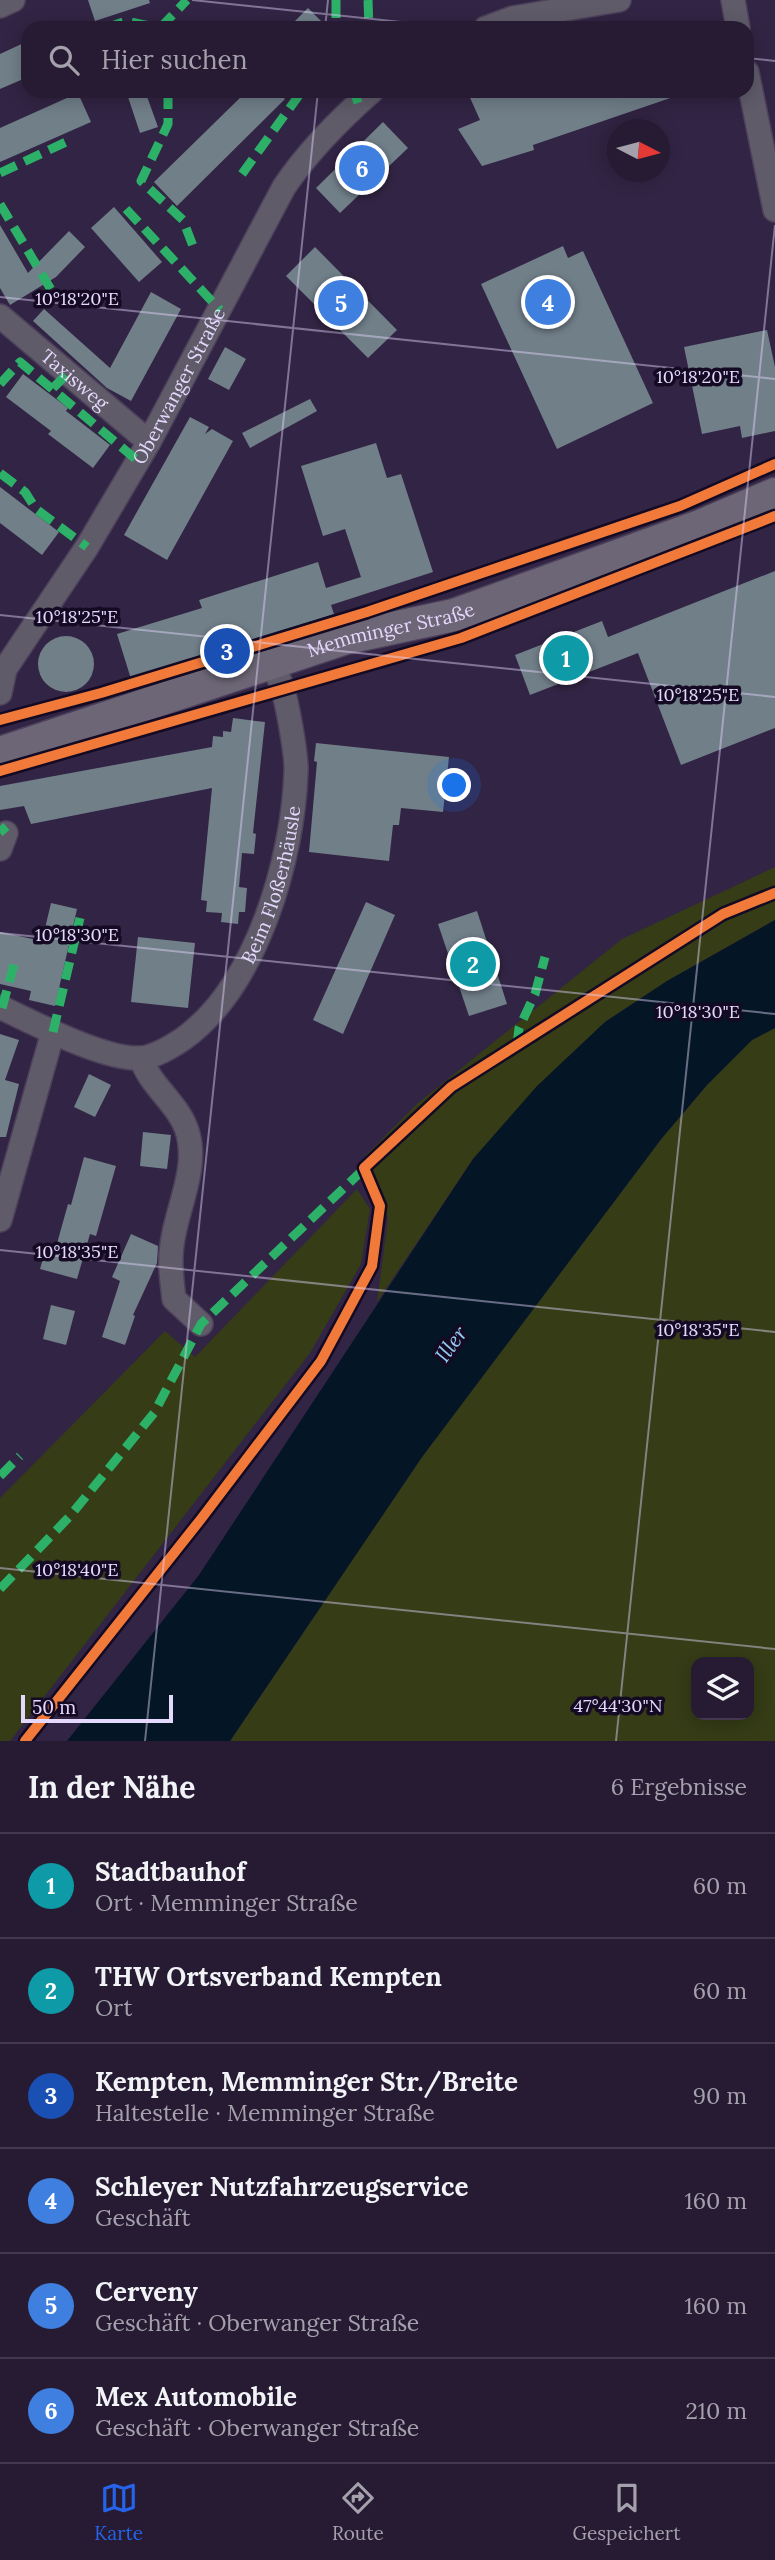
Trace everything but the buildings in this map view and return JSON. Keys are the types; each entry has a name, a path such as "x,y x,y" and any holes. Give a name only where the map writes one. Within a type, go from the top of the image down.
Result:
{"main road":[{"name":"Memminger Straße","path":"0,753 345,639 454,615 701,526 775,494"}],"street":[{"path":"0,6 13,0"},
{"path":"505,21 619,0"},
{"path":"733,0 737,21"},
{"name":"Oberwanger Straße","path":"0,694 5,669 87,547 149,442 285,187 303,160 326,134 365,98"},
{"path":"752,98 775,210"},
{"name":"Taxisweg","path":"0,316 149,442"},
{"name":"Beim Floßerhäusle","path":"0,1007 113,1055 141,1058 169,1049 203,1024 230,991 256,943 282,867 292,822 296,768 283,688 271,663"},
{"path":"0,1220 53,1031"},
{"path":"141,1058 145,1070 180,1113 189,1136 190,1160 172,1245 171,1270 174,1298 201,1324"}],"green space":[{"path":"775,867 775,920 667,981 605,1022 538,1086 473,1159 377,1302 388,1218 365,1156 418,1103 622,939"},
{"path":"775,1028 775,1741 230,1741 422,1457 662,1138 707,1085 752,1040"},
{"path":"357,1189 370,1209 361,1264 310,1353 10,1741 0,1741 0,1498 165,1331 195,1357"}],"water":[{"name":"Iller","path":"775,920 775,1028 752,1040 707,1085 662,1138 422,1457 230,1741 67,1741 199,1575 473,1159 537,1086 605,1022 667,981"}],"marked path":[{"path":"167,21 187,0"},
{"path":"336,0 336,21"},
{"path":"368,0 369,21"},
{"path":"168,98 168,124 141,181 183,220 193,246"},
{"path":"242,174 297,98"},
{"path":"356,98 358,103"},
{"path":"0,173 66,142"},
{"path":"0,204 53,293"},
{"path":"126,209 220,310"},
{"path":"0,384 20,362 138,461"},
{"path":"53,388 66,375"},
{"path":"0,473 25,492 36,509 87,547"},
{"path":"0,826 6,833"},
{"path":"53,1032 80,918"},
{"path":"2,1008 16,957"},
{"path":"517,1045 519,1028 535,994 545,957"},
{"path":"0,1589 70,1516 154,1413 201,1324 367,1166"},
{"path":"0,1476 20,1456"}],"cycle path":[{"path":"0,720 101,693 367,612 680,506 775,464"},
{"path":"0,771 461,638 775,516"},
{"path":"25,1741 201,1519 321,1361 372,1266 380,1206 364,1168 451,1087 723,914 775,893"}],"place":[{"name":"Mex Automobile","path":"362,168"},
{"name":"Schleyer Nutzfahrzeugservice","path":"548,302"},
{"name":"Cerveny","path":"341,303"},
{"name":"Kempten, Memminger Str./Breite","path":"227,651"},
{"name":"Stadtbauhof","path":"566,658"},
{"name":"THW Ortsverband Kempten","path":"473,964"}]}
